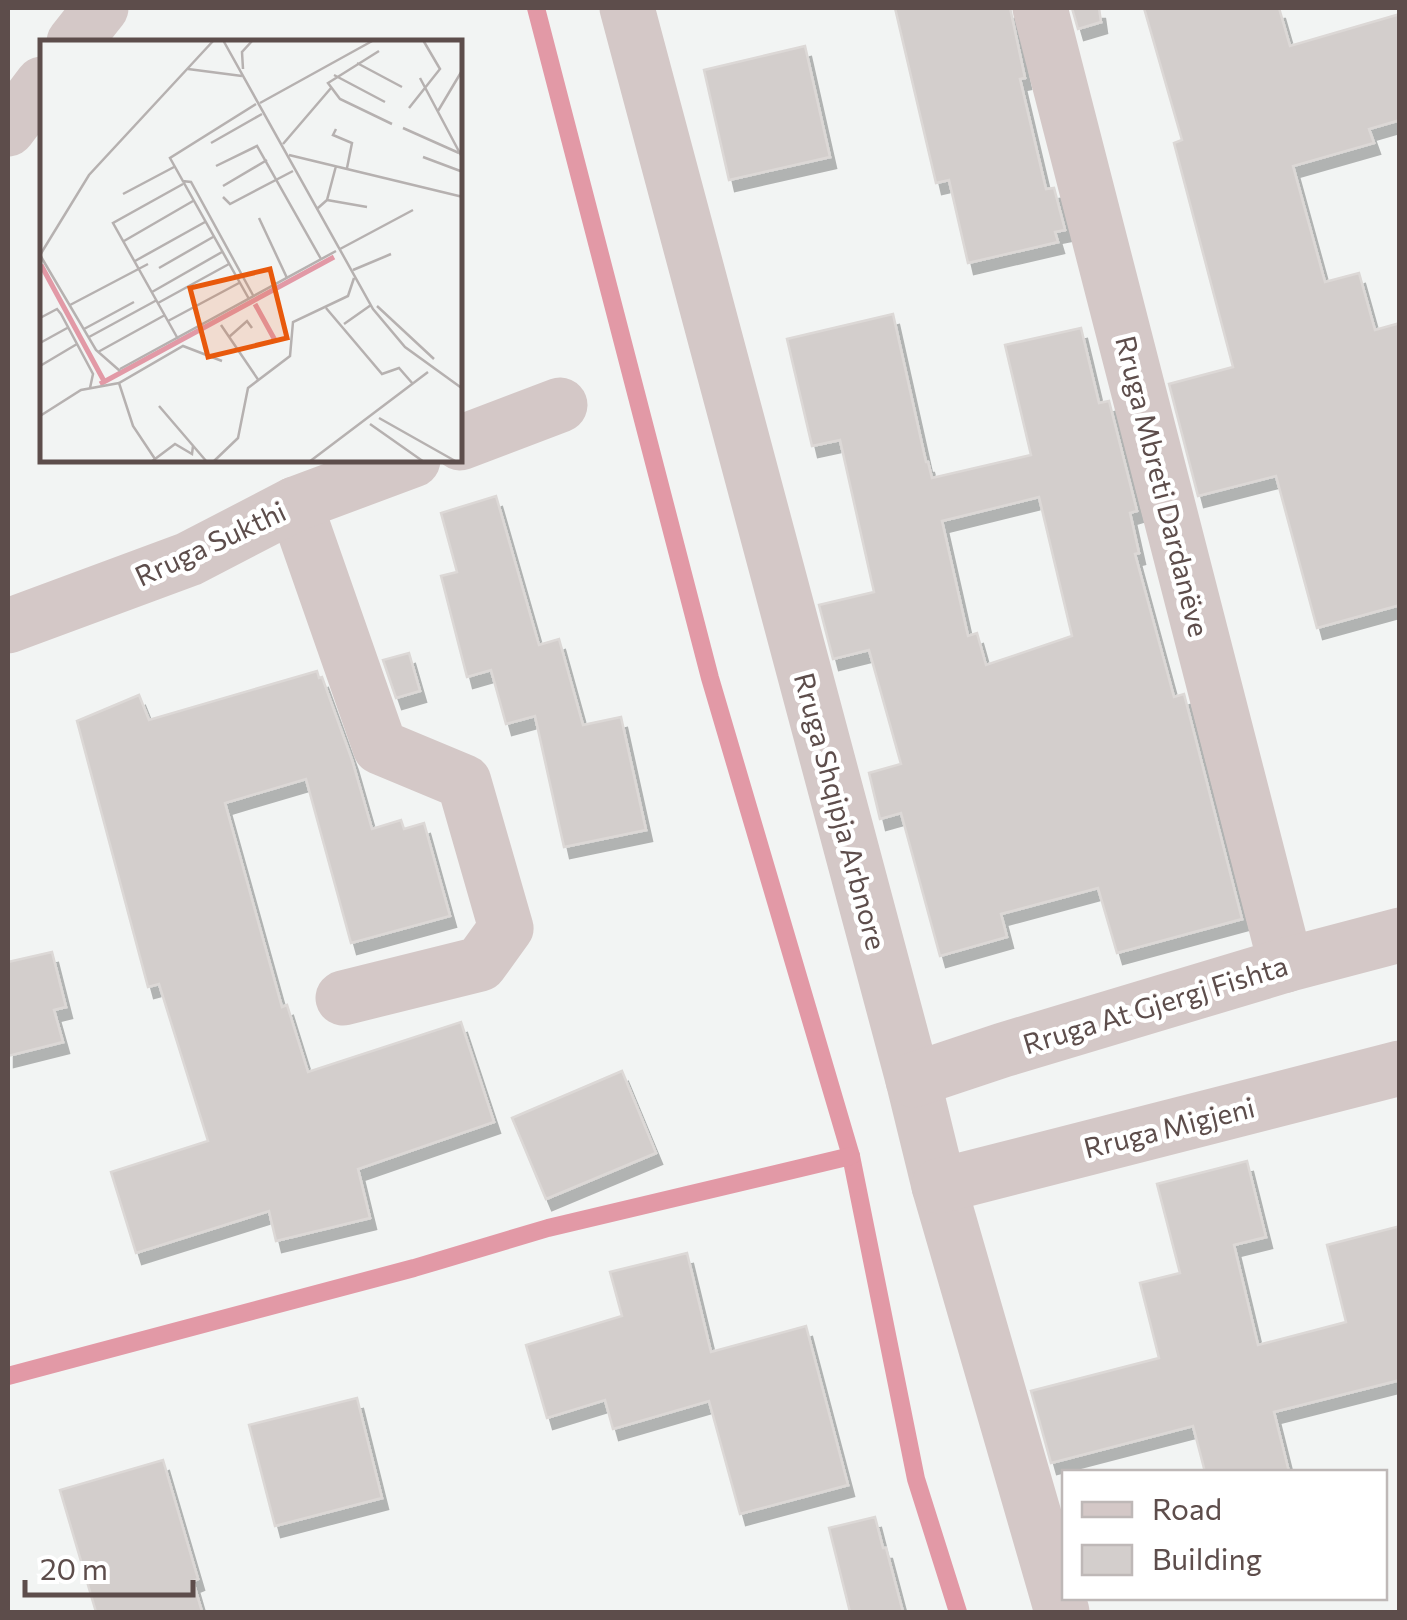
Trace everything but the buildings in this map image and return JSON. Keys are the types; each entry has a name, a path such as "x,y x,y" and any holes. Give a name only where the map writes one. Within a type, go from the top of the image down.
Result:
{"street":[{"path":"76,40 101,8"},
{"name":"Rruga Shqipja Arbnore","path":"627,8 939,1186 1062,1612"},
{"name":"Rruga Mbreti Dardanëve","path":"1040,8 1286,965"},
{"path":"8,129 40,87"},
{"path":"462,441 560,405"},
{"name":"Rruga Sukthi","path":"8,626 189,559 295,504 408,462"},
{"path":"295,504 380,747 464,782 506,928 480,964 342,998"},
{"name":"Rruga At Gjergj Fishta","path":"913,1080 1286,965 1400,935"},
{"name":"Rruga Migjeni","path":"939,1186 1400,1068"}],"waterway":[{"path":"536,8 710,678 851,1156 916,1479 958,1612"},
{"path":"8,1376 414,1268 548,1228 851,1156"}]}
